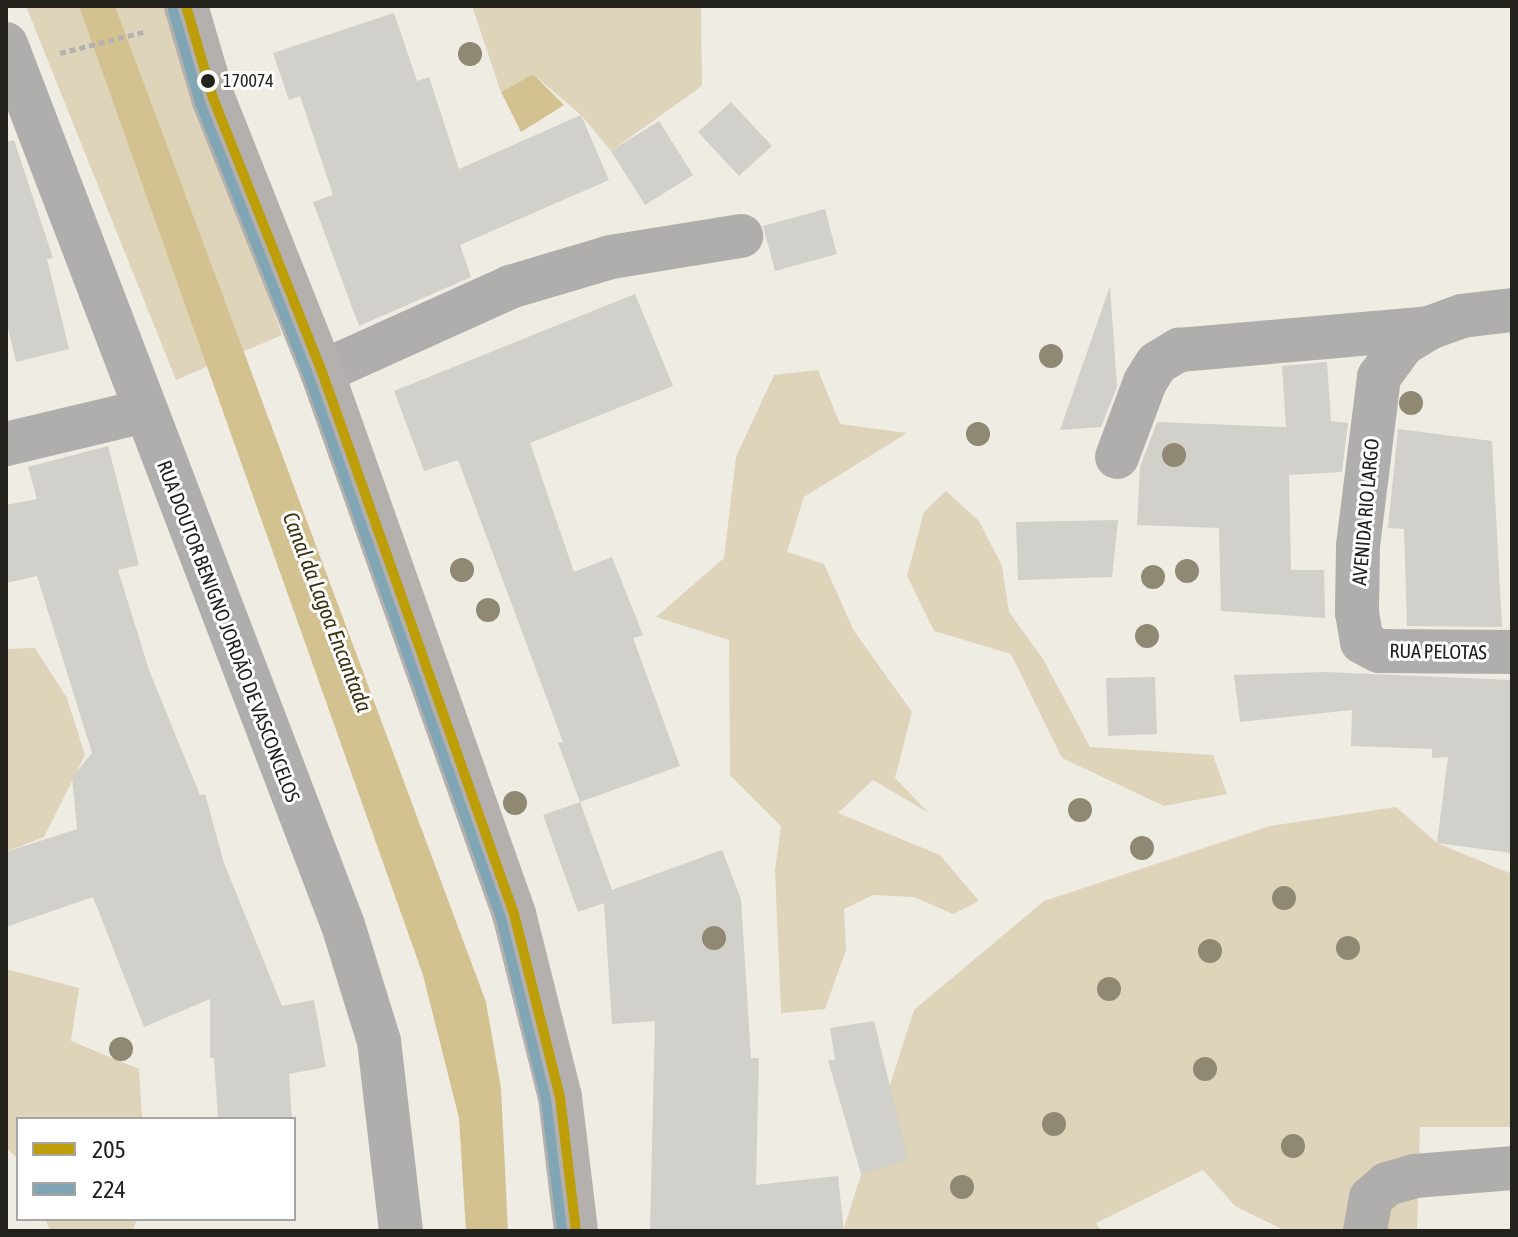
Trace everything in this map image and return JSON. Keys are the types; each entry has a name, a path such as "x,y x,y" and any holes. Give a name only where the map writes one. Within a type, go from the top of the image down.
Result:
{"main road":[{"path":"172,17 213,98 322,372 514,914 560,1097 576,1231"}],"street":[{"name":"RUA DOUTOR BENIGNO JORDÃO DE VASCONCELOS","path":"26,51 144,411 343,925 379,1041 401,1231"},
{"path":"322,372 510,287 611,257 741,236"},
{"path":"1117,457 1145,382 1157,363 1179,350 1429,328 1504,310"},
{"name":"AVENIDA RIO LARGO","path":"1365,645 1357,627 1357,560 1379,377 1403,344 1429,328"},
{"path":"6,444 144,411"},
{"name":"RUA PELOTAS","path":"1365,645 1379,651 1512,652"},
{"path":"1368,1214 1387,1184 1415,1176 1512,1168"}],"path":[{"path":"26,51 172,17"}],"shaded area":[{"path":"26,6 167,6 282,335 176,380"},
{"path":"472,6 701,6 702,86 611,151 581,115 533,74 501,92"},
{"path":"818,370 840,424 907,433 804,497 787,552 824,564 854,631 912,712 895,778 929,813 873,780 838,813 940,855 979,901 953,914 914,897 873,895 844,909 846,950 825,1009 781,1013 775,871 781,826 730,775 729,640 656,617 724,558 736,457 774,375"},
{"path":"946,491 979,521 1002,566 1009,612 1043,659 1090,747 1213,755 1227,794 1164,806 1062,758 1011,654 934,631 907,576 924,512"},
{"path":"35,648 67,698 85,755 44,837 6,852 6,649"},
{"path":"1396,807 1437,843 1512,874 1512,1127 1420,1127 1417,1231 1286,1231 1235,1206 1203,1170 1096,1223 1101,1231 843,1231 914,1010 1044,901 1270,826"},
{"path":"6,969 79,988 71,1041 139,1069 142,1117 16,1117 16,1157 6,1148"},
{"path":"46,1221 136,1221 132,1231 50,1231"}],"water":[{"name":"Canal da Lagoa Encantada","path":"79,6 115,6 486,1002 501,1088 508,1231 466,1231 459,1118 423,975"},
{"path":"533,74 564,105 521,132 501,92"}],"building":[{"path":"394,13 417,81 429,77 459,169 581,115 609,180 460,245 471,277 359,326 313,202 333,195 300,96 289,100 273,53"},
{"path":"731,102 772,146 739,176 698,132"},
{"path":"659,121 693,175 645,205 611,151"},
{"path":"14,140 53,258 47,259 69,349 16,362 6,320 6,142"},
{"path":"825,209 837,254 775,271 763,226"},
{"path":"1110,286 1117,387 1101,427 1060,430"},
{"path":"635,294 673,386 530,443 574,572 612,557 643,635 633,638 680,766 580,802 558,743 563,742 458,460 424,471 394,391"},
{"path":"1327,362 1331,421 1348,423 1342,472 1289,475 1291,570 1324,570 1325,618 1221,611 1219,528 1137,525 1140,467 1157,422 1286,427 1282,366"},
{"path":"1398,429 1492,441 1502,627 1407,626 1404,529 1388,528"},
{"path":"108,446 139,565 118,570 149,670 200,795 205,794 224,863 282,1006 314,1000 326,1067 289,1074 292,1117 218,1117 214,1058 210,1058 210,999 144,1027 93,897 6,927 6,852 77,829 72,777 92,753 37,576 6,583 6,505 37,499 28,467"},
{"path":"1118,520 1112,577 1018,580 1016,522"},
{"path":"1326,672 1512,680 1512,853 1437,843 1448,757 1432,758 1432,749 1351,746 1352,710 1240,722 1234,675"},
{"path":"1155,677 1157,734 1108,736 1106,678"},
{"path":"580,802 612,890 722,850 741,899 751,1058 759,1058 756,1185 838,1176 844,1231 650,1231 655,1021 612,1024 604,903 578,912 543,815"},
{"path":"874,1021 908,1160 861,1174 828,1060 835,1060 830,1028"}],"transit line":[{"name":"205","path":"186,6 213,98 322,372 514,914 560,1097 576,1231"},
{"name":"224","path":"173,10 200,103 309,377 501,918 546,1100 562,1231"}],"place":[{"name":"170074","path":"208,81"}]}
